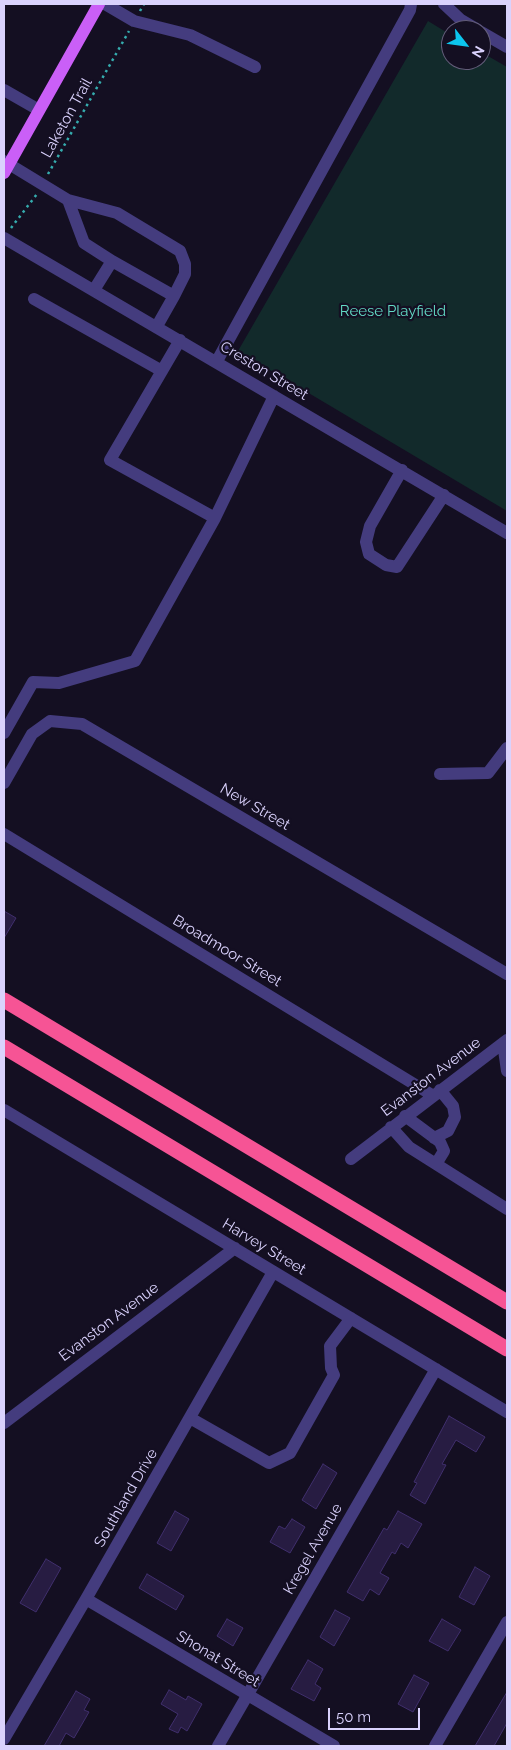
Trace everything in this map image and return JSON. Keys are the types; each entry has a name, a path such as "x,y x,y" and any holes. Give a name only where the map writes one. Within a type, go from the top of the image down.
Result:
{"highway":[{"path":"4,1000 507,1302"},
{"path":"4,1048 507,1349"}],"main road":[{"path":"5,166 99,4"}],"street":[{"path":"105,4 134,21 190,35 255,67"},
{"path":"217,361 410,10 411,4"},
{"path":"444,4 461,20"},
{"path":"491,38 507,47"},
{"path":"4,90 39,110"},
{"path":"5,166 42,184 68,200 117,213 180,251 185,264 185,274 157,326"},
{"path":"68,200 84,243 174,296"},
{"name":"Creston Street","path":"4,238 217,361 507,533"},
{"path":"94,290 112,261"},
{"path":"34,299 162,371"},
{"path":"180,340 110,460 215,518"},
{"path":"4,733 33,682 60,683 135,661 215,518 274,396"},
{"path":"402,470 370,526 366,542 369,554 386,565 397,567 444,495"},
{"name":"New Street","path":"4,783 32,734 50,721 82,724 507,974"},
{"path":"440,774 488,773 507,748"},
{"name":"Broadmoor Street","path":"4,834 436,1092"},
{"path":"505,1042 507,1071"},
{"name":"Evanston Avenue","path":"350,1159 436,1092 505,1042"},
{"path":"434,1138 448,1131 455,1117 453,1106 436,1092"},
{"name":"Harvey Street","path":"4,1110 507,1412"},
{"path":"406,1116 440,1142 444,1151 436,1164"},
{"path":"391,1127 405,1143 507,1209"},
{"name":"Evanston Avenue","path":"4,1423 235,1248"},
{"name":"Southland Drive","path":"4,1739 273,1272"},
{"path":"190,1418 269,1463 290,1453 334,1375 331,1368 330,1346 351,1318"},
{"name":"Kregel Avenue","path":"218,1746 436,1369"},
{"name":"Shonat Street","path":"86,1599 334,1746"},
{"path":"435,1746 507,1622"}],"path":[{"name":"Laketon Trail","path":"4,238 42,184 144,4"}],"green space":[{"name":"Reese Playfield","path":"428,21 441,29 441,70 491,70 491,58 507,67 507,511 238,351"}],"building":[{"path":"4,911 16,918 4,938"},
{"path":"449,1416 485,1437 476,1452 456,1440 442,1464 446,1465 425,1504 410,1495 417,1483 414,1482"},
{"path":"323,1464 337,1473 316,1509 302,1500"},
{"path":"175,1511 189,1519 171,1551 157,1543"},
{"path":"398,1511 422,1524 408,1548 401,1543 395,1554 392,1552 380,1573 389,1578 379,1595 370,1589 363,1601 347,1592 384,1528 387,1530"},
{"path":"292,1519 305,1527 290,1553 270,1542 279,1526 285,1529"},
{"path":"46,1559 61,1568 36,1612 20,1603"},
{"path":"475,1567 490,1576 474,1605 459,1597"},
{"path":"147,1574 184,1596 176,1610 139,1588"},
{"path":"335,1610 350,1618 334,1646 320,1637"},
{"path":"227,1619 243,1628 233,1646 217,1636"},
{"path":"442,1619 461,1630 448,1651 429,1641"},
{"path":"308,1660 323,1669 315,1684 321,1688 314,1701 291,1689"},
{"path":"414,1675 429,1683 413,1712 398,1704"},
{"path":"169,1690 186,1700 188,1696 202,1704 187,1731 181,1727 178,1733 169,1729 178,1714 161,1704"},
{"path":"76,1691 90,1699 84,1710 89,1712 74,1738 66,1733 59,1746 44,1746"},
{"path":"507,1692 507,1723 494,1746 475,1746"}]}
